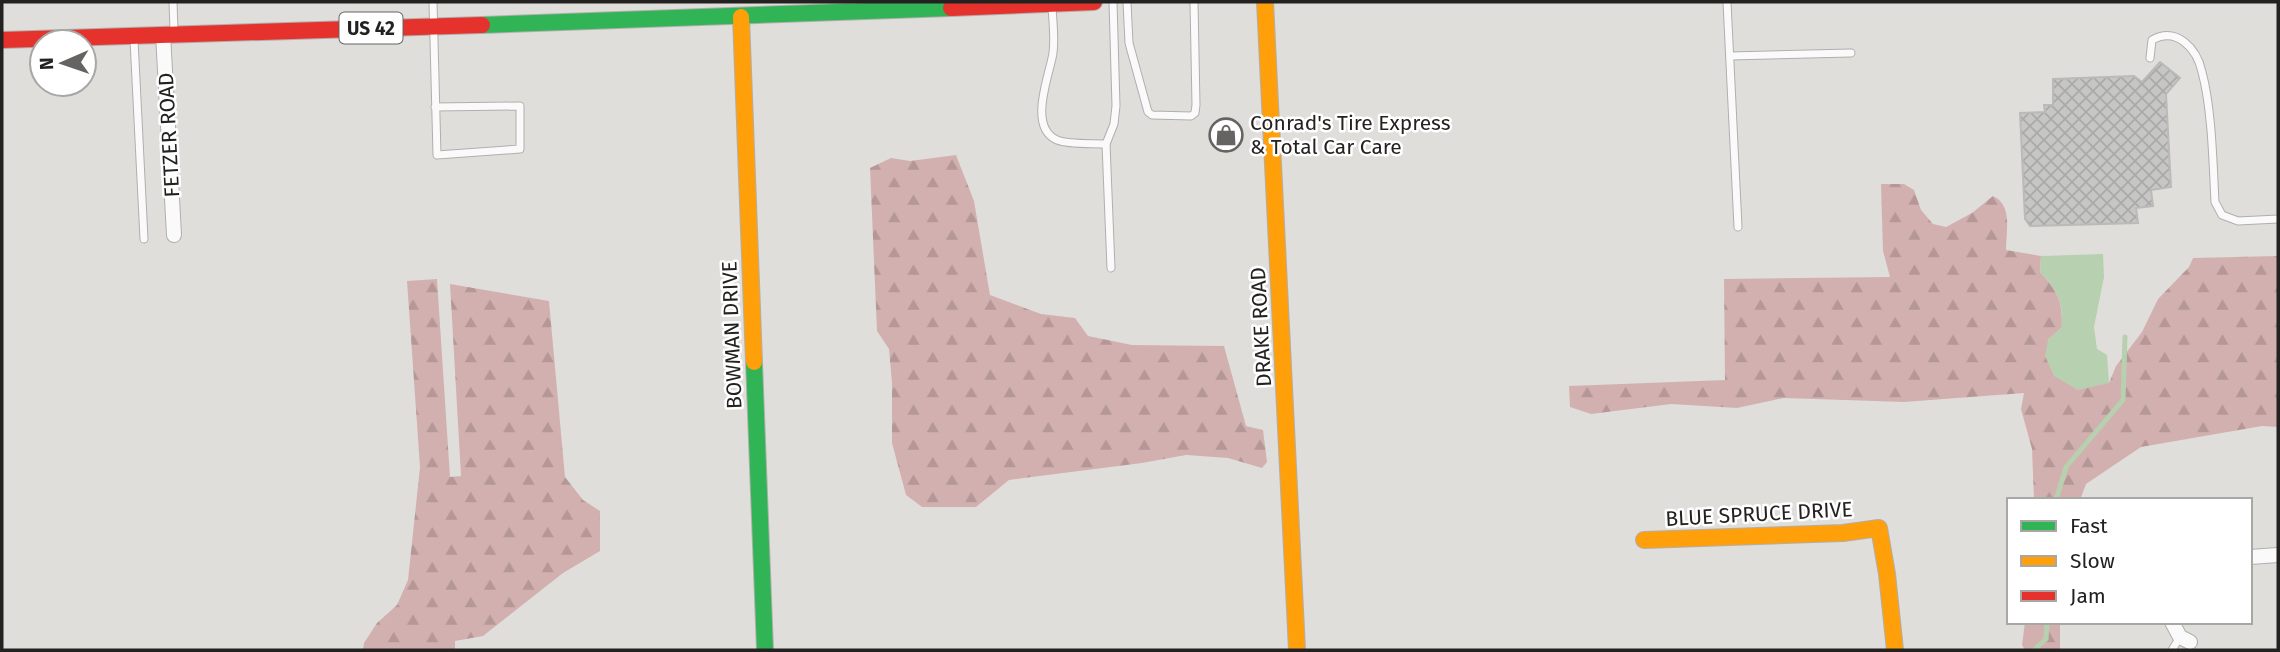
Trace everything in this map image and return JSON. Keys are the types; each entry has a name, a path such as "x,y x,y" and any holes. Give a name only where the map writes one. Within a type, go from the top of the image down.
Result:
{"street":[{"name":"US 42","path":"2,40 741,17 1091,2"},
{"name":"DRAKE ROAD","path":"1265,2 1297,650"},
{"name":"BOWMAN DRIVE","path":"741,17 765,650"},
{"name":"FETZER ROAD","path":"169,34 174,235"},
{"name":"BLUE SPRUCE DRIVE","path":"1644,540 1843,533 1879,528 1895,650"},
{"path":"2252,557 2278,555"},
{"path":"2173,624 2185,640"}],"lane":[{"path":"169,34 173,2"},
{"path":"433,2 433,26 436,155 520,149 520,106 435,107"},
{"path":"1111,268 1106,144 1114,124 1116,106 1113,2"},
{"path":"1127,2 1129,43 1148,113 1191,116 1195,113 1196,105 1194,2"},
{"path":"1727,2 1738,227"},
{"path":"1052,4 1054,51 1041,110 1046,130 1049,136 1059,141 1106,144"},
{"path":"2150,58 2152,40 2161,35 2172,37 2188,43 2202,70 2215,202 2222,215 2238,221 2278,219"},
{"path":"134,36 144,239"},
{"path":"1730,57 1851,53"},
{"path":"2172,650 2185,640"}],"green space":[{"path":"956,155 974,201 990,295 1041,314 1075,318 1088,336 1132,345 1224,346 1246,426 1263,430 1267,462 1262,468 1228,458 1186,455 1009,480 976,507 922,507 906,495 892,443 889,349 877,331 870,168 891,158 910,161"},
{"path":"1881,184 1904,184 1914,190 1921,210 1933,224 1946,227 1972,213 1993,196 1999,200 2006,212 2006,250 2041,256 2040,272 2058,297 2062,327 2048,340 2109,383 2116,366 2142,332 2158,299 2189,267 2193,258 2278,256 2278,427 2262,426 2141,447 2086,484 2081,498 2034,498 2032,449 2021,409 2024,393 1904,402 1784,398 1737,408 1671,404 1591,414 1570,407 1569,386 1725,380 1724,279 1890,277 1883,251"},
{"path":"437,279 450,477 461,476 450,284 549,301 565,477 583,500 600,511 600,551 563,573 483,636 455,641 455,650 363,650 364,643 377,623 397,605 408,580 420,467 407,281"},
{"path":"2025,624 2060,624 2060,650 2025,650 2022,645"}],"shaded area":[{"path":"2103,254 2104,277 2094,327 2097,349 2107,355 2109,383 2078,390 2054,376 2045,356 2048,340 2062,327 2062,318 2058,297 2040,272 2041,256"}],"building":[{"path":"2160,62 2180,78 2166,94 2171,187 2151,190 2153,206 2136,208 2138,223 2030,226 2025,219 2020,113 2045,112 2044,105 2053,105 2053,79 2134,76 2142,82"}],"waterway":[{"path":"2057,498 2066,467 2123,400 2125,337"},
{"path":"2034,650 2046,639 2047,624"}],"traffic: fast":[{"path":"482,25 951,8"},
{"path":"754,362 765,650"}],"traffic: slow":[{"path":"1265,2 1297,650"},
{"path":"741,17 754,362"},
{"path":"1644,540 1843,533 1879,528 1895,650"}],"traffic: jam":[{"path":"951,8 1094,2"},
{"path":"2,40 482,25"}],"place":[{"name":"Conrad's Tire Express & Total Car Care","path":"1226,135"}]}
